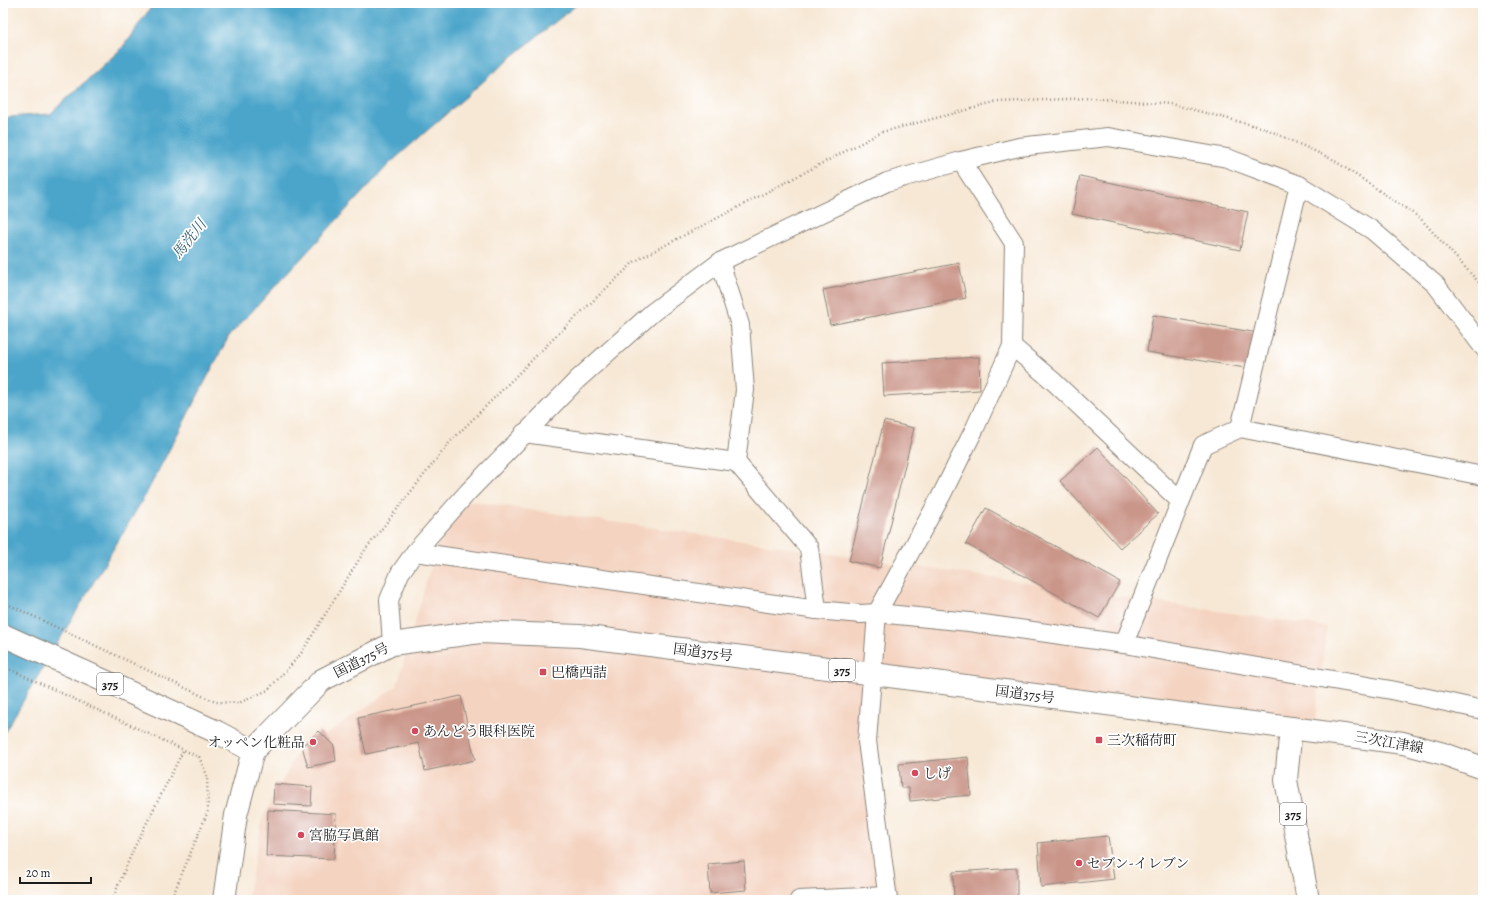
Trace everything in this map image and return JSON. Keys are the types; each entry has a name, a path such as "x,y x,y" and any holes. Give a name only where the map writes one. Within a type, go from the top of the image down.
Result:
{"main road":[{"name":"国道375号","path":"253,751 322,680 392,644 480,632 580,636 1292,728"},
{"name":"375","path":"3,635 217,732 253,751"},
{"name":"375","path":"1292,728 1286,780 1308,900"},
{"name":"三次江津線","path":"1292,728 1403,743 1444,754 1483,768"},
{"path":"224,900 236,815 253,751"}],"street":[{"path":"392,644 389,600 400,573 415,552 468,492 578,379 653,312 720,262 887,182 962,161 1019,147 1108,137 1226,158 1299,185 1372,230 1436,285 1483,347"},
{"path":"799,900 887,898 867,741 877,613 941,496 976,428 1012,346 1014,243 962,161"},
{"path":"1240,428 1299,185"},
{"path":"720,262 740,324 745,390 736,462"},
{"path":"1012,346 1053,381 1180,501"},
{"path":"1124,644 1203,445 1240,428 1483,476"},
{"path":"524,434 736,462 809,548 817,610"},
{"path":"415,552 817,610 861,614 877,613 970,622 1124,644 1391,690 1483,710"}],"path":[{"path":"3,602 215,702 239,703 268,690 300,655 365,550 450,442 553,339 635,261 882,132 998,102 1092,98 1171,104 1264,128 1332,159 1420,218 1483,287"},
{"path":"3,666 199,756 207,775 208,811 171,900"},
{"path":"112,900 134,848 184,749"}],"shaded area":[{"path":"450,498 1327,627 1313,735 870,675 880,819 900,900 247,900 263,817 296,755 397,686"}],"water":[{"name":"馬洗川","path":"154,3 579,3 509,59 389,164 229,336 146,494 3,735 3,125 8,117 50,114 122,48"}],"building":[{"path":"1080,176 1248,212 1240,250 1072,214"},
{"path":"959,263 966,298 830,325 823,290"},
{"path":"1153,315 1258,333 1252,369 1147,352"},
{"path":"979,357 980,390 884,396 882,363"},
{"path":"884,421 914,428 880,568 849,561"},
{"path":"1098,447 1158,514 1120,548 1060,481"},
{"path":"986,508 1120,582 1099,618 966,544"},
{"name":"あんどう眼科医院","path":"461,696 475,760 425,771 419,743 366,754 358,718"},
{"path":"319,731 334,746 336,761 308,767 302,746"},
{"path":"968,757 971,795 910,801 909,788 901,788 899,764"},
{"path":"274,784 312,787 311,806 273,804"},
{"name":"宮脇写眞館","path":"268,810 336,814 334,859 266,856"},
{"path":"1108,836 1114,879 1041,887 1038,843"},
{"path":"744,861 746,890 710,893 708,864"},
{"path":"1017,868 1017,900 954,900 953,872"}],"place":[{"name":"巴橋西詰","path":"543,672"},
{"name":"あんどう眼科医院","path":"415,731"},
{"name":"三次稲荷町","path":"1099,740"},
{"name":"オッペン化粧品","path":"313,742"},
{"name":"しげ","path":"915,773"},
{"name":"宮脇写眞館","path":"301,835"},
{"name":"セブン-イレブン","path":"1079,863"}]}
